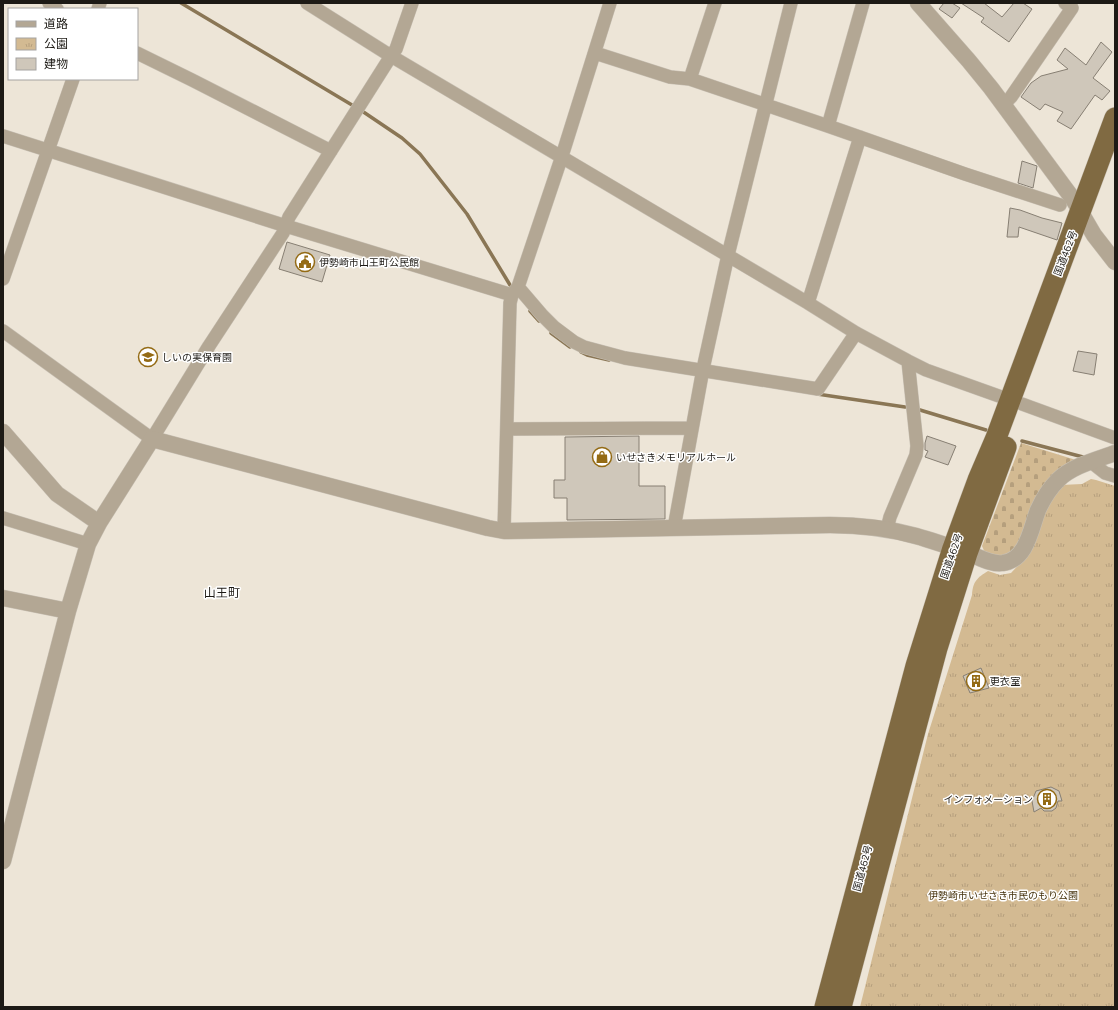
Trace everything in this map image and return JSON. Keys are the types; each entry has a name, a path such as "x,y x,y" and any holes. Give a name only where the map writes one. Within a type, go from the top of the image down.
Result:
{"highway":[{"name":"国道462号","path":"824,1007 916,666 1085,219 1115,118"},
{"name":"国道462号","path":"1085,219 1115,160"},
{"name":"国道462号","path":"841,1007 936,648 960,550"}],"street":[{"path":"307,3 391,56 562,156 856,333 908,362 926,370 1115,438"},
{"path":"3,860 68,611 88,544 98,523 209,346 283,233 289,217 396,49 412,3"},
{"path":"504,531 510,303 562,156 610,3"},
{"path":"690,80 715,3"},
{"path":"674,528 702,369 728,255 791,3"},
{"path":"828,126 863,3"},
{"path":"918,3 969,60 1115,262"},
{"path":"1003,105 1011,96 1072,8 1065,3"},
{"path":"138,53 331,151"},
{"path":"595,53 670,77 690,80 765,104 965,174 1060,205"},
{"path":"3,279 73,80"},
{"path":"3,136 286,226 515,291 554,327 574,342 584,347 625,358 702,369 818,389 856,333"},
{"path":"808,303 860,137"},
{"path":"3,331 152,439 504,531 830,525 869,526 918,537 995,563 1010,562 1019,555 1024,548 1038,510 1050,489 1064,474 1115,453"},
{"path":"887,529 890,517 916,454 917,446 908,362"},
{"path":"507,429 692,428"},
{"path":"3,432 57,494 98,523"},
{"path":"1091,462 1105,472 1115,476"},
{"path":"3,518 88,544"},
{"path":"3,598 68,611"}],"green space":[{"path":"1021,443 1076,460 1017,548 1009,554 1002,556 990,555 985,553 982,546"},
{"name":"伊勢崎市いせさき市民のもり公園","path":"1091,479 1115,486 1115,1007 860,1007 928,734 972,595 973,586 978,578 988,571 1000,575 1011,573 1024,559 1047,506 1061,485 1082,484"}],"building":[{"path":"944,3 952,3 960,8 952,18 939,9"},
{"path":"961,3 984,3 1002,17 1014,3 1023,3 1032,9 1009,42 981,22 984,18"},
{"path":"1101,42 1112,52 1093,78 1110,91 1102,100 1095,95 1071,129 1057,121 1063,112 1045,104 1040,110 1021,97 1031,83 1041,76 1068,69 1057,60 1065,48 1086,65"},
{"path":"1022,161 1037,166 1033,188 1018,183"},
{"path":"1010,208 1062,223 1057,240 1019,227 1018,237 1007,237"},
{"name":"伊勢崎市山王町公民館","path":"287,242 330,255 322,282 279,269"},
{"path":"1078,351 1097,354 1094,375 1073,371"},
{"name":"いせさきメモリアルホール","path":"639,436 639,486 665,486 665,519 567,520 567,498 554,498 554,480 565,480 565,437"},
{"path":"927,436 956,446 948,465 925,457 928,451 925,450"},
{"name":"更衣室","path":"981,668 989,688 970,693 963,676"},
{"name":"インフォメーション","path":"1051,787 1059,791 1062,801 1058,801 1056,808 1052,811 1044,811 1041,808 1034,812 1032,801 1036,791"}],"waterway":[{"path":"181,3 352,105"},
{"path":"362,111 402,138 420,154 467,214 510,285"},
{"path":"530,311 539,321"},
{"path":"551,333 570,347"},
{"path":"581,352 587,355 609,360"},
{"path":"817,394 905,407"},
{"path":"920,410 986,430"},
{"path":"1022,441 1083,457"}],"place":[{"name":"伊勢崎市山王町公民館","path":"305,262"},
{"name":"しいの実保育園","path":"148,357"},
{"name":"いせさきメモリアルホール","path":"602,457"},
{"name":"更衣室","path":"976,681"},
{"name":"インフォメーション","path":"1047,799"}],"district":[{"name":"山王町","path":"222,592"}]}
